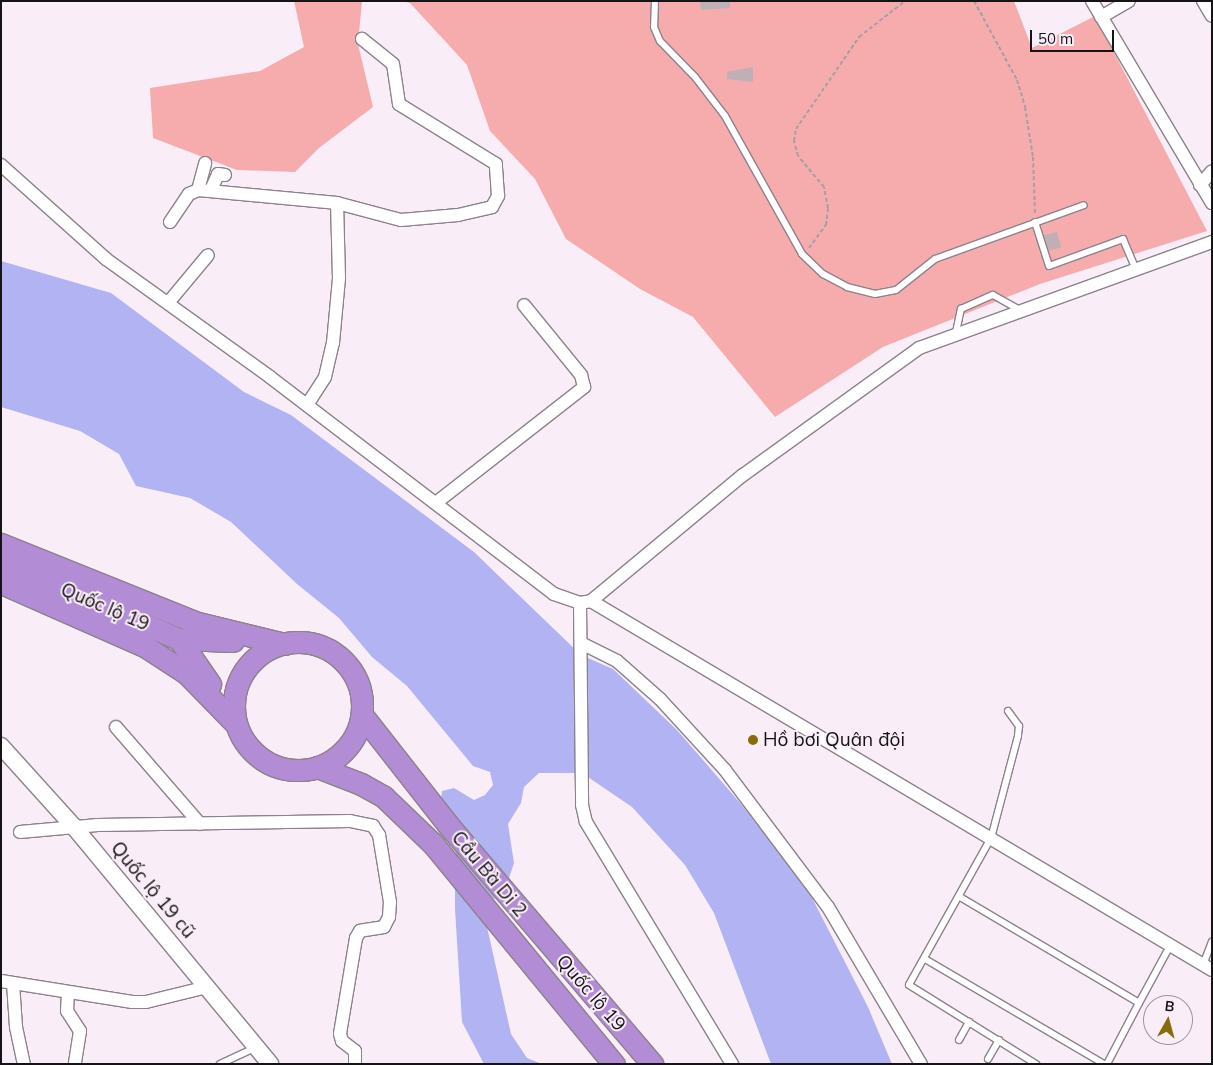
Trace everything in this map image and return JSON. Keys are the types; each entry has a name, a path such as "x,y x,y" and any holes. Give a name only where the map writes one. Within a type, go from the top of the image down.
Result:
{"highway":[{"path":"1,544 198,623 285,644 312,645 325,648 342,660 354,676 361,695 362,715 357,732 347,748 333,760 316,767 297,770 277,766 259,757 245,742 236,724 179,639"},
{"name":"Quốc lộ 19","path":"1,562 179,639 285,644"},
{"path":"1,583 146,647 186,673 236,724"},
{"path":"236,724 235,698 243,673 269,649 285,644"},
{"name":"Cầu Bà Di 2","path":"362,715 449,826 530,922"},
{"name":"Cầu Bà Di 2","path":"316,767 361,784 384,797 433,844 509,936"},
{"name":"Quốc lộ 19","path":"530,922 652,1064"},
{"name":"Quốc lộ 19","path":"509,936 614,1064"}],"street":[{"path":"1092,1 1200,185 1212,202"},
{"path":"1101,17 1129,1"},
{"path":"1203,1 1212,16"},
{"path":"170,222 189,194 198,190 337,203 401,220 458,215 492,207 498,196 496,164 399,104 396,99 393,64 362,39"},
{"path":"198,190 205,162"},
{"path":"1,165 106,259 308,405 437,502 554,594 585,602 991,838 1207,967"},
{"path":"1200,185 1212,171"},
{"path":"212,190 218,174 224,176"},
{"path":"308,405 325,377 333,343 338,278 337,203"},
{"path":"732,1064 586,822 582,805 581,649 585,602 743,475 919,348 956,332 1212,242"},
{"path":"168,303 208,255"},
{"path":"437,502 584,387 581,375 524,305"},
{"path":"581,649 617,661 660,698 725,770 828,907 921,1064"},
{"path":"116,727 200,824"},
{"name":"Quốc lộ 19 cũ","path":"1,746 74,828 270,1064"},
{"path":"20,832 74,828 200,824 358,822 372,826 379,835 390,902 389,917 384,927 357,934 340,1028 342,1041 355,1051 355,1064"},
{"path":"24,1064 7,982 118,1001 146,1002 207,987"},
{"path":"68,992 67,1011 80,1031 76,1064"}],"lane":[{"path":"655,1 654,27 660,41 695,77 725,116 802,254 823,274 847,287 875,294 896,290 934,259 1084,205"},
{"path":"1035,222 1049,266 1123,239 1136,269"},
{"path":"956,332 961,309 994,295 1020,310"},
{"path":"1008,711 1019,726 1018,736 991,838 925,959 912,978 910,988 998,1040 1025,1061 1036,1064"},
{"path":"960,896 1139,1003"},
{"path":"1207,967 1212,942"},
{"path":"925,959 1105,1064 1170,946"},
{"path":"959,1040 969,1022"},
{"path":"988,1059 998,1040"},
{"path":"220,1064 257,1048"}],"path":[{"path":"802,254 826,225 828,208 824,187 798,156 794,141 796,129 859,37 905,1"},
{"path":"974,1 1017,80 1025,107 1033,157 1035,222"}],"shaded area":[{"path":"294,1 362,1 358,44 373,107 319,148 295,172 237,170 153,138 150,88 260,71 304,47"},
{"path":"402,1 1014,1 1032,48 1095,16 1207,231 1040,284 883,347 775,417 693,317 640,289 566,239 535,179 490,131 467,65 410,3"}],"water":[{"path":"1,261 111,293 244,392 291,415 474,552 581,655 613,669 677,730 741,804 808,890 868,1007 892,1064 771,1064 714,913 685,865 632,807 582,773 539,773 524,787 521,803 508,824 514,863 509,878 521,896 509,904 487,896 483,909 511,1034 527,1058 542,1064 484,1064 462,1022 455,909 455,859 462,828 441,799 442,791 454,788 474,800 485,795 493,785 490,772 473,766 407,686 372,657 339,618 297,584 231,522 190,498 136,486 119,454 80,431 1,407"}],"building":[{"path":"700,1 730,1 730,8 701,10"},
{"path":"753,67 753,82 727,79 727,72"},
{"path":"1057,232 1061,247 1049,251 1044,235"}],"place":[{"name":"Hồ bơi Quân đội","path":"753,740"}]}
